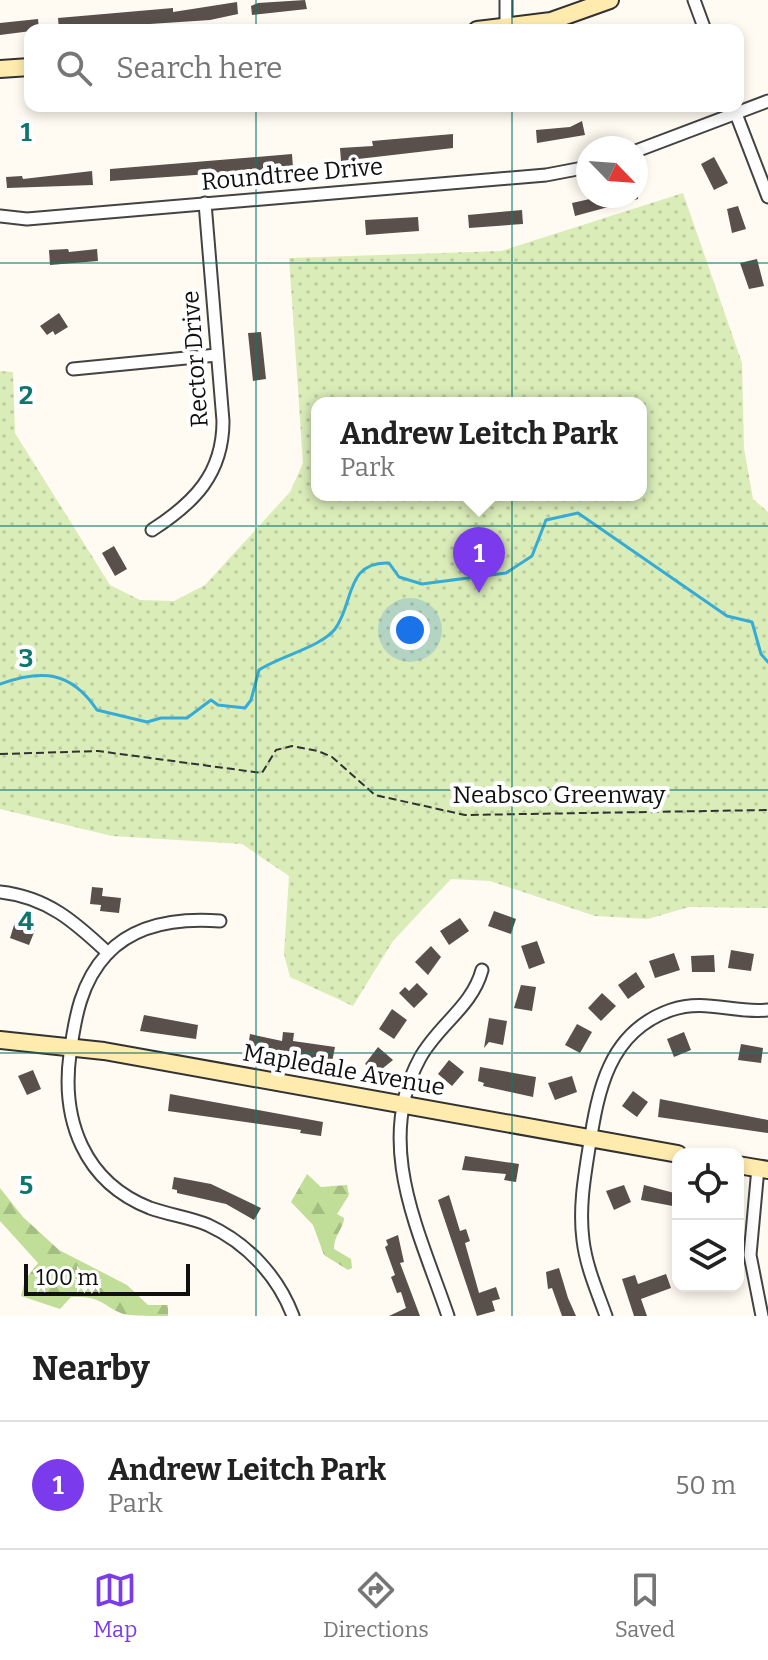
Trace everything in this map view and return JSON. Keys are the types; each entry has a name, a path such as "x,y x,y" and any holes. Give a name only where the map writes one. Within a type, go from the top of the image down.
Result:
{"street":[{"path":"506,0 506,24"},
{"path":"532,24 551,21 610,0"},
{"path":"694,0 703,24"},
{"path":"0,69 24,67"},
{"path":"744,107 768,101"},
{"path":"648,146 729,112"},
{"path":"735,112 768,197"},
{"name":"Roundtree Drive","path":"0,216 27,219 546,175 576,169"},
{"name":"Rector Drive","path":"152,530 201,493 218,460 223,421 205,203"},
{"path":"73,369 217,355"},
{"path":"0,892 24,896 56,909 108,953"},
{"path":"220,921 161,924 128,936 108,953 88,981 80,1000 67,1087 70,1117 76,1138 93,1167 139,1203 209,1226 244,1248 271,1275 293,1316"},
{"path":"448,1316 401,1173 398,1142 403,1105 421,1057 472,996 482,970"},
{"path":"606,1316 583,1240 583,1191 606,1070 616,1052 641,1027 664,1013 691,1005 768,1010"},
{"name":"Mapledale Avenue","path":"0,1040 71,1047 672,1153"},
{"path":"762,1316 750,1255 763,1169"}],"path":[{"name":"Neabsco Greenway","path":"0,754 98,751 262,773 276,750 292,746 332,757 375,795 465,815 768,810"}],"green space":[{"path":"683,193 742,363 744,448 753,499 768,512 768,908 689,907 648,919 595,916 490,881 451,879 393,941 353,1006 290,977 284,954 289,876 242,844 112,836 0,809 0,371 13,372 15,433 110,585 140,600 174,601 205,585 290,492 303,463 289,258 501,251 636,208 648,208 648,204"},
{"path":"307,1174 321,1187 347,1185 349,1195 337,1214 344,1218 334,1249 351,1259 352,1268 348,1270 324,1255 313,1225 291,1202"},
{"path":"0,1188 23,1217 59,1250 127,1285 148,1305 168,1305 168,1316 123,1314 95,1299 81,1297 71,1297 60,1309 21,1296 25,1280 38,1263 0,1221"}],"building":[{"path":"305,0 307,9 252,15 251,6 258,3"},
{"path":"237,2 238,14 210,20 150,24 58,24 58,18 173,8 173,12"},
{"path":"38,19 38,24 24,24 24,32 0,35 0,23"},
{"path":"582,121 585,135 537,143 536,130 570,127"},
{"path":"453,134 453,148 341,161 340,148 373,146 372,141"},
{"path":"292,154 293,168 110,181 110,169"},
{"path":"714,157 728,183 714,190 701,164"},
{"path":"92,171 93,185 7,188 6,177 22,176 23,179"},
{"path":"576,202 576,208 605,208 575,216 572,203"},
{"path":"738,206 746,229 732,233 727,209"},
{"path":"522,210 523,224 469,228 468,215"},
{"path":"418,217 419,231 366,235 365,220"},
{"path":"68,249 69,252 97,249 98,261 50,265 49,250"},
{"path":"757,259 764,286 749,289 740,263"},
{"path":"59,313 68,327 55,335 53,331 47,335 40,326"},
{"path":"261,332 266,379 253,381 248,333"},
{"path":"114,546 127,569 115,576 102,553"},
{"path":"92,887 103,888 102,896 121,898 119,913 100,911 101,905 90,904"},
{"path":"494,911 516,919 511,934 488,926"},
{"path":"460,918 469,931 449,945 440,931"},
{"path":"15,922 35,930 29,945 10,938"},
{"path":"537,941 545,963 529,969 521,946"},
{"path":"431,946 441,957 428,975 415,962"},
{"path":"731,950 754,954 751,971 728,968"},
{"path":"674,953 680,970 655,978 649,961"},
{"path":"714,955 715,972 692,972 691,956"},
{"path":"636,972 645,987 628,999 618,985"},
{"path":"417,983 428,994 414,1008 399,993 405,987 409,991"},
{"path":"521,985 536,987 532,1011 514,1008"},
{"path":"602,993 616,1006 601,1021 588,1008"},
{"path":"392,1009 407,1020 394,1039 379,1029"},
{"path":"144,1015 198,1025 196,1039 140,1031"},
{"path":"489,1018 507,1021 503,1045 489,1042 484,1048"},
{"path":"577,1024 592,1032 580,1053 565,1045"},
{"path":"283,1032 294,1033 293,1041 335,1047 332,1062 248,1048 250,1034 282,1041"},
{"path":"684,1032 691,1050 674,1057 667,1039"},
{"path":"741,1044 763,1048 761,1063 738,1060"},
{"path":"378,1047 393,1060 377,1073 365,1064"},
{"path":"449,1060 464,1072 452,1086 438,1074"},
{"path":"480,1067 536,1077 533,1097 483,1086 484,1083 478,1081"},
{"path":"33,1070 41,1089 27,1095 18,1076"},
{"path":"572,1076 577,1092 555,1100 548,1083"},
{"path":"633,1091 648,1102 637,1117 622,1106"},
{"path":"170,1094 323,1122 321,1136 300,1133 301,1130 168,1111"},
{"path":"660,1099 768,1120 768,1133 658,1117"},
{"path":"465,1156 519,1164 516,1182 504,1180 506,1174 462,1170"},
{"path":"174,1177 211,1184 261,1208 254,1220 226,1204 177,1193 172,1189"},
{"path":"624,1185 631,1202 614,1210 606,1191"},
{"path":"644,1185 672,1192 672,1206 641,1200"},
{"path":"449,1195 460,1231 466,1229 470,1241 465,1243 479,1293 496,1287 500,1299 492,1301 495,1311 477,1316 438,1200"},
{"path":"398,1235 404,1262 400,1263 420,1316 389,1316 406,1308 401,1292 397,1293 391,1277 395,1275 385,1247 388,1245 386,1240"},
{"path":"559,1268 576,1316 562,1316 552,1288 548,1289 546,1272"},
{"path":"666,1274 671,1288 641,1299 647,1316 634,1316 622,1279 635,1275 638,1284"}],"waterway":[{"path":"0,684 29,676 54,677 77,687 97,710 147,722 161,718 187,718 211,700 218,705 245,708 251,700 259,670 320,641 335,629 353,586 365,569 375,564 389,563 399,577 422,584 506,573 532,556 546,520 578,513 727,616 752,622 761,654 768,662"}],"place":[{"name":"Andrew Leitch Park","path":"479,593"}]}
